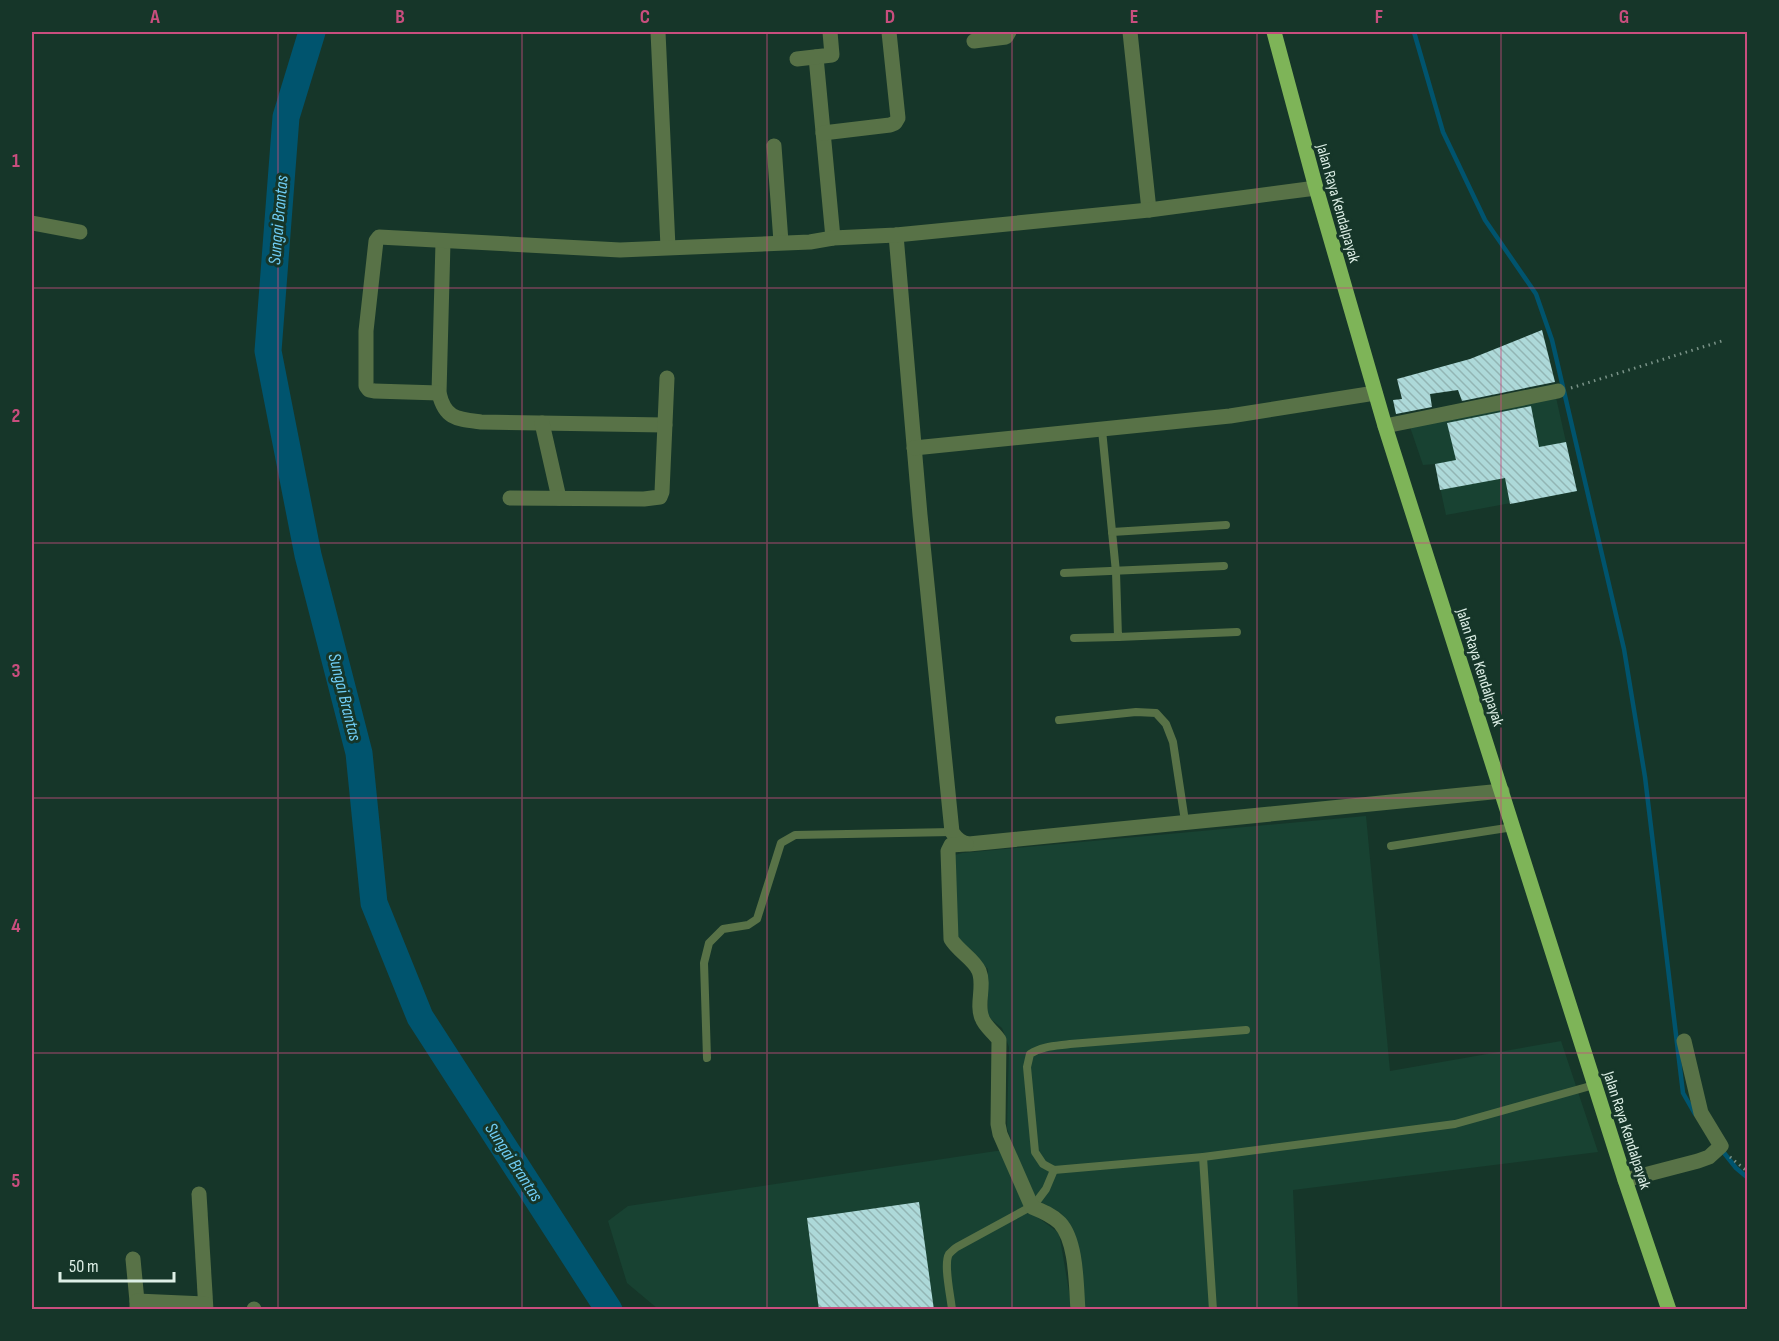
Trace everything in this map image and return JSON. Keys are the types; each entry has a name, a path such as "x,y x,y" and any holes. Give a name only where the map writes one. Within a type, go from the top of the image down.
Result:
{"main road":[{"name":"Jalan Raya Kendalpayak","path":"1274,32 1316,188 1385,426 1594,1085 1669,1310"}],"street":[{"path":"658,32 668,248"},
{"path":"797,58 829,57 833,54 830,32"},
{"path":"823,133 890,126 895,123 898,118 889,32"},
{"path":"974,41 1006,37 1009,32"},
{"path":"1130,32 1149,210"},
{"path":"816,57 833,238"},
{"path":"774,146 781,242"},
{"path":"438,393 369,390 365,383 372,270 377,238 620,250 810,242 833,238 896,235 1149,210 1316,188"},
{"path":"32,223 80,232"},
{"path":"896,235 914,448 952,832 962,843 966,844"},
{"path":"443,242 438,393 445,411 460,419 481,422 665,425"},
{"path":"510,498 644,499 660,497 667,378"},
{"path":"1385,426 1564,389"},
{"path":"914,448 1230,416 1375,393"},
{"path":"542,423 559,498"},
{"path":"1078,1310 1074,1261 1068,1236 1060,1224 1048,1214 1032,1207 1000,1134 998,1124 999,1040 995,1033 984,1024 980,1015 978,969 951,939 948,851 951,845 1502,791"},
{"path":"1625,1180 1698,1161 1719,1149 1701,1113 1684,1041"},
{"path":"133,1259 137,1305 205,1307 199,1194"}],"lane":[{"path":"1102,430 1116,572 1118,637"},
{"path":"1112,532 1226,525"},
{"path":"1064,573 1224,566"},
{"path":"1074,638 1237,632"},
{"path":"1059,720 1136,711 1156,713 1166,724 1173,742 1185,821"},
{"path":"1391,846 1513,827"},
{"path":"707,1058 704,963 709,943 723,929 748,925 757,919 781,843 795,836 952,832"},
{"path":"1246,1030 1043,1047 1030,1054 1027,1067 1035,1152 1043,1164 1054,1170 1203,1157 1455,1124 1594,1085"},
{"path":"1203,1157 1213,1310"},
{"path":"952,1310 948,1267 950,1253 957,1247 1032,1207 1046,1189 1054,1170"}],"path":[{"path":"1564,389 1722,342"},
{"path":"1719,1149 1748,1172"}],"shaded area":[{"path":"1555,393 1577,491 1446,515 1435,464 1423,465 1409,424"},
{"path":"1366,816 1390,1071 1561,1041 1598,1152 1293,1190 1298,1309 1082,1309 1069,1231 1061,1213 1031,1197 1007,1128 1009,1047 1002,1028 988,1017 988,969 957,940 955,855"},
{"path":"1003,1150 1025,1208 1059,1233 1072,1309 658,1309 627,1283 608,1221 628,1206"}],"building":[{"path":"1542,330 1555,382 1462,401 1458,390 1430,394 1432,407 1396,414 1393,400 1402,399 1397,379 1470,359"},
{"path":"1531,406 1539,447 1566,442 1577,491 1510,504 1505,478 1440,490 1435,464 1456,460 1447,423"},
{"path":"919,1202 934,1310 819,1310 807,1218"}],"waterway":[{"name":"Sungai Brantas","path":"312,32 286,117 268,351 308,555 359,753 374,903 420,1017 609,1310"},
{"path":"1414,32 1443,132 1485,220 1536,294 1552,340 1624,649 1645,777 1683,1093 1695,1114"},
{"path":"1721,1149 1736,1168 1748,1178"}]}
